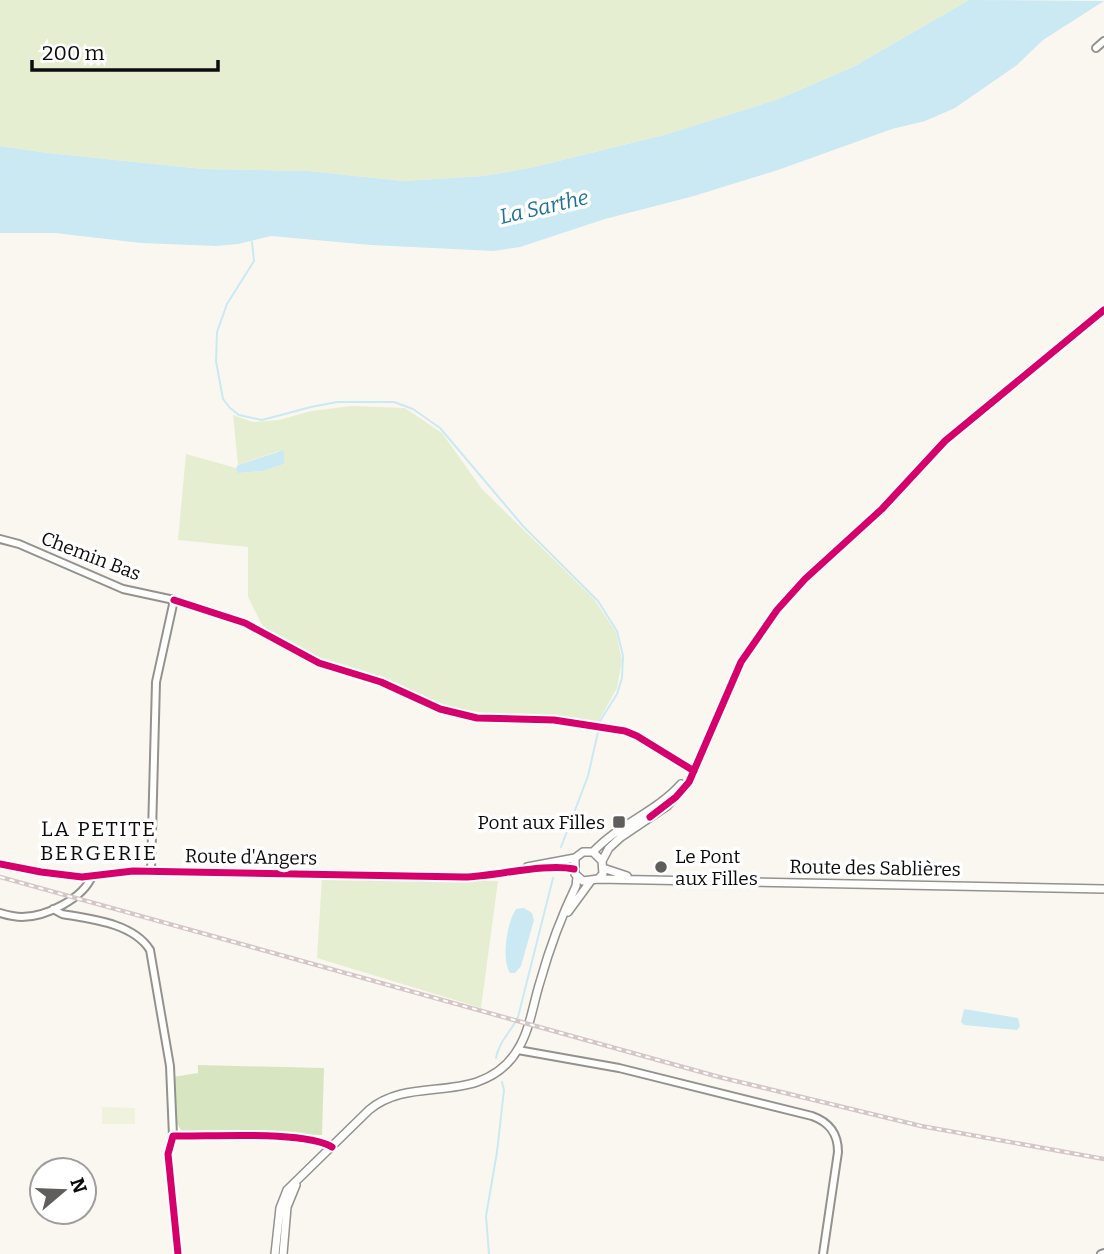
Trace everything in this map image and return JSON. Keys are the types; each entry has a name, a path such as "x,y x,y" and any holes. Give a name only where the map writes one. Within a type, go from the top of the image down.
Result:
{"street":[{"path":"1096,48 1104,41"},
{"path":"559,927 590,881 598,879 606,851 676,797 689,782 741,662 777,610 805,579 883,509 952,434 1104,310"},
{"name":"Chemin Bas","path":"0,539 38,552 123,589 172,599 245,623 319,663 381,682 440,709 477,718 554,720 625,731 694,771"},
{"path":"151,871 156,682 172,599"},
{"path":"275,1254 281,1202 290,1186 376,1104 399,1094 466,1085 483,1080 506,1065 523,1041 546,959 576,886 575,858 583,852 593,852 621,827 670,795 694,771"},
{"path":"593,852 603,865"},
{"name":"Route d'Angers","path":"503,874 533,865 575,858"},
{"name":"Route d'Angers","path":"0,864 41,872 92,876 151,871 464,877 560,866 575,873"},
{"name":"Route des Sablières","path":"603,865 620,875 645,879"},
{"path":"575,873 590,881"},
{"path":"0,913 25,917 53,909 81,892 92,876"},
{"name":"Route des Sablières","path":"598,879 1104,889"},
{"path":"53,909 62,914 129,931 144,941 150,950 170,1066 173,1136"},
{"path":"523,1041 546,1054"},
{"path":"518,1050 618,1068 812,1116 827,1123 835,1135 838,1152 823,1254"},
{"path":"283,1254 287,1207 298,1181"}],"green space":[{"path":"0,0 969,0 853,67 779,99 664,135 530,168 483,176 404,181 308,171 203,169 0,146"},
{"path":"351,406 405,408 442,433 482,489 594,599 616,632 622,661 617,688 597,724 549,716 498,715 442,706 397,683 321,661 264,629 248,597 248,547 178,540 186,454 236,468 239,473 263,471 284,464 279,451 238,465 233,415 253,422 279,420 311,411"},
{"path":"322,878 498,881 481,1008 317,958"},
{"path":"198,1065 324,1068 322,1135 182,1132 177,1123 173,1077 198,1073"},
{"path":"102,1107 135,1108 135,1124 102,1124"}],"water":[{"name":"La Sarthe","path":"969,0 1104,1 1043,40 1017,65 955,108 925,121 892,129 778,170 694,196 605,219 520,247 494,251 371,245 271,236 216,246 141,243 55,233 0,233 0,146 203,169 308,171 404,181 483,176 530,168 664,135 779,99 853,67"},
{"path":"284,450 284,464 263,471 238,473 238,465"},
{"path":"524,908 532,913 534,920 521,966 515,973 510,973 506,959 508,931 516,909"},
{"path":"964,1009 1018,1018 1020,1026 1017,1030 964,1025 961,1022"}],"waterway":[{"path":"252,242 254,261 227,304 217,332 216,361 223,399 239,415 262,420 337,402 394,402 413,409 440,428 523,526 598,601 617,631 623,656 622,678 617,694 600,721"},
{"path":"561,847 588,776 598,732"},
{"path":"496,1058 518,1017 553,878"},
{"path":"489,1254 486,1216 497,1152 504,1090 502,1082"}],"railway":[{"path":"0,877 719,1077 921,1126 1104,1159"}],"cycle path":[{"path":"650,817 676,797 689,782 741,662 777,610 805,579 882,509 945,441 1104,310"},
{"path":"174,600 245,623 319,663 381,682 440,709 477,718 554,720 625,731 694,771"},
{"path":"0,864 82,877 133,871 464,877 535,869 574,869"},
{"path":"178,1254 168,1154 173,1136 279,1136 300,1138 332,1147"}],"place":[{"name":"Pont aux Filles","path":"619,822"},
{"name":"Le Pont aux Filles","path":"661,867"}],"district":[{"name":"LA PETITE BERGERIE","path":"99,841"}]}
